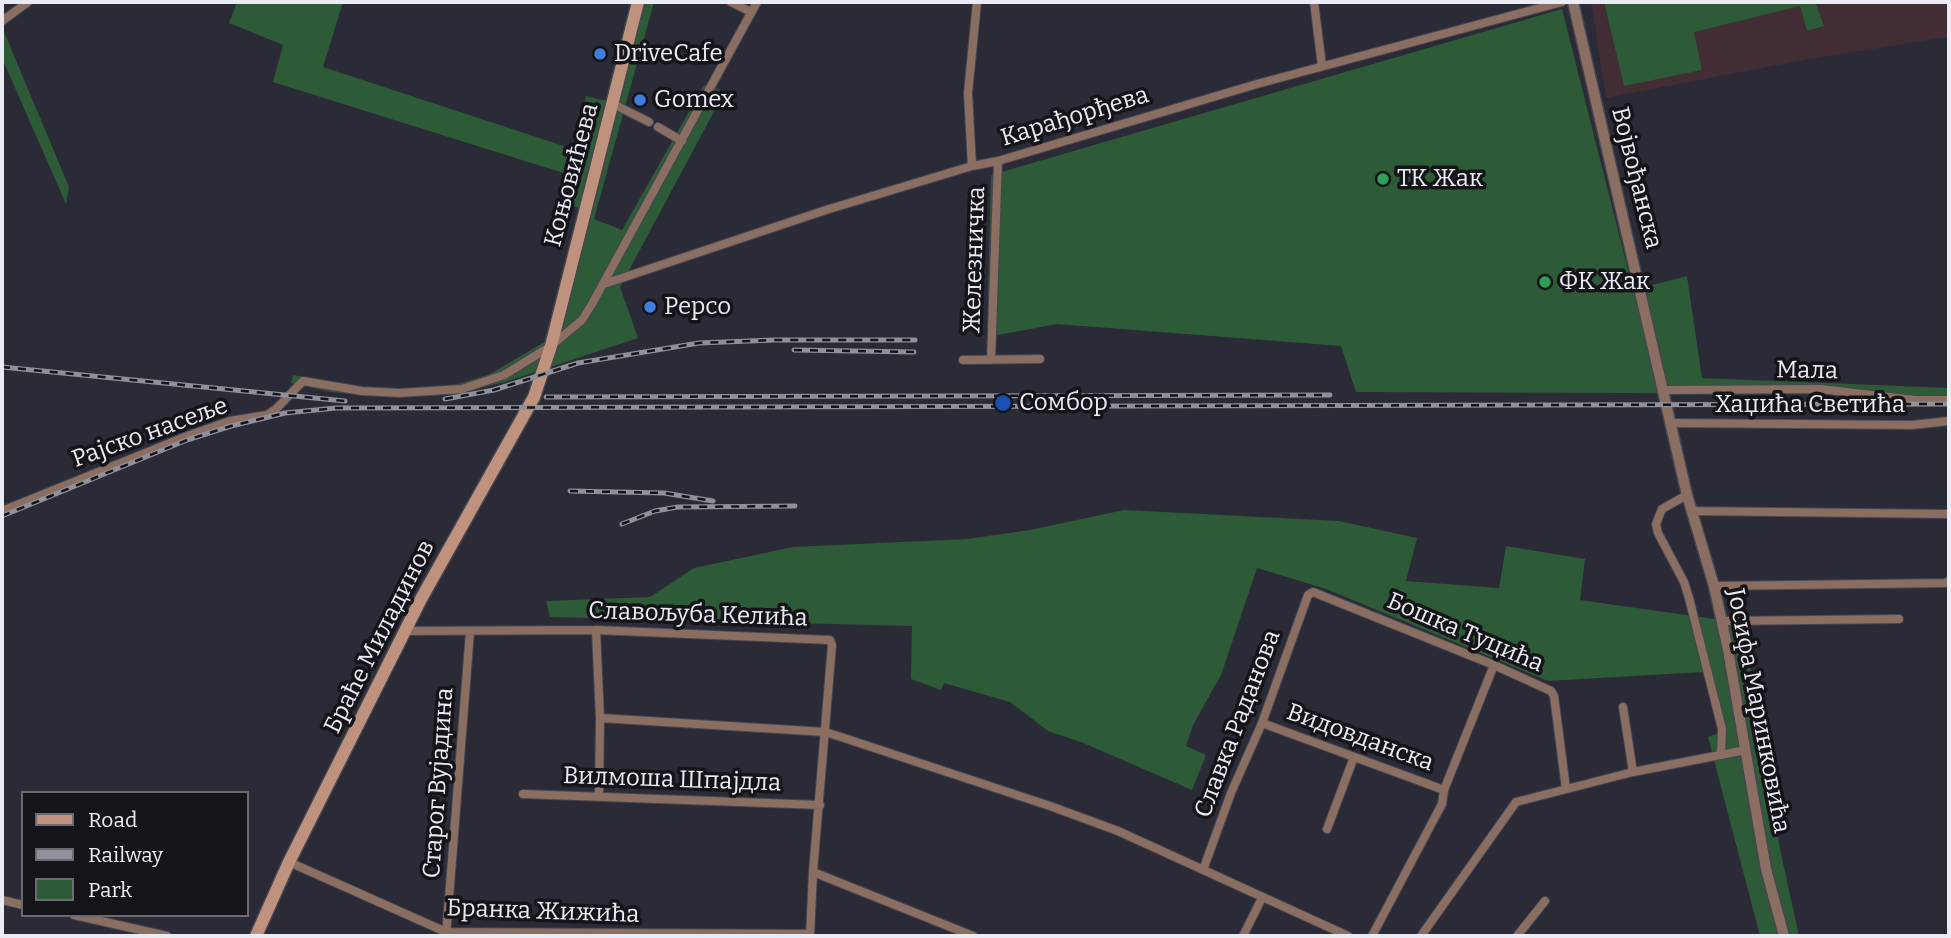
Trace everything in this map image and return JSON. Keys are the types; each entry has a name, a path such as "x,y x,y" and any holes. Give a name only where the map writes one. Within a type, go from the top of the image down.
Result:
{"main road":[{"name":"Коњовићева","path":"547,360 638,2"},
{"name":"Браће Миладинов","path":"256,936 289,862 404,631 534,397 547,360"}],"street":[{"path":"2,21 28,2"},
{"path":"731,2 751,12"},
{"path":"551,346 582,320 604,284 757,2"},
{"path":"972,166 968,93 978,2"},
{"path":"1314,2 1322,66"},
{"name":"Карађорђева","path":"604,284 826,210 972,166 998,161 1322,66 1562,2"},
{"name":"Војвођанска","path":"1573,2 1666,405"},
{"path":"613,104 649,122"},
{"path":"658,127 682,141"},
{"name":"Железничка","path":"991,360 998,161"},
{"name":"Рајско насеље","path":"2,511 190,435 230,421 267,415 303,381 362,391 398,393 462,389 504,375 551,346"},
{"path":"963,360 1040,359"},
{"name":"Мала","path":"1663,390 1820,390 1915,400 1949,400"},
{"name":"Јосифа Маринковића","path":"1666,405 1691,511 1714,586 1766,869 1784,936"},
{"name":"Хаџића Светића","path":"1671,423 1912,425 1949,421"},
{"name":"Јосифа Маринковића","path":"1687,495 1662,509 1656,524 1689,598 1722,729 1721,754"},
{"path":"1691,511 1949,514"},
{"path":"1714,586 1945,583 1949,580"},
{"name":"Бошка Туцића","path":"1310,593 1319,594 1544,686 1554,696 1566,789"},
{"name":"Славка Раданова","path":"1203,870 1310,593"},
{"path":"1721,621 1899,619"},
{"name":"Славољуба Келића","path":"404,631 596,631 830,640 825,732"},
{"path":"596,631 600,718 599,796"},
{"name":"Старог Вујадина","path":"446,934 470,632"},
{"path":"1372,936 1443,804 1444,790 1494,665"},
{"path":"1623,707 1633,772"},
{"path":"600,718 825,732 1118,831 1348,936"},
{"name":"Видовданска","path":"1262,723 1444,790"},
{"path":"810,935 825,732"},
{"path":"1421,936 1516,802 1633,772 1746,750"},
{"path":"1328,829 1354,757"},
{"name":"Вилмоша Шпајдла","path":"523,794 820,806"},
{"name":"Бранка Жижића","path":"289,862 446,934 810,935"},
{"path":"813,872 973,936"},
{"path":"1243,936 1262,898"},
{"path":"2,900 21,905"},
{"path":"1517,936 1545,901"},
{"path":"83,917 167,936"}],"shaded area":[{"path":"1591,2 1949,2 1949,37 1809,59 1606,98"}],"green space":[{"path":"237,2 343,2 323,67 582,152 593,112 583,110 586,96 610,102 634,2 654,2 594,219 622,230 704,85 725,91 620,287 638,338 505,382 457,393 432,396 362,395 331,392 291,383 293,375 383,389 448,387 490,374 548,340 580,208 568,205 576,177 273,82 283,45 229,23"},
{"path":"1604,2 1815,2 1824,26 1807,31 1800,6 1694,32 1702,70 1624,86"},
{"path":"1562,9 1633,290 1687,276 1702,378 1949,388 1949,400 1883,394 1356,392 1341,346 1057,324 987,337 991,175"},
{"path":"2,27 69,187 66,204 2,58"},
{"path":"1124,510 1339,521 1417,538 1406,581 1499,588 1506,546 1585,559 1580,600 1743,623 1780,849 1799,936 1760,936 1708,737 1719,733 1703,672 1548,681 1326,589 1257,568 1221,675 1193,725 1186,746 1206,755 1192,790 1081,742 1048,731 1010,702 944,683 941,690 911,679 912,626 550,617 546,601 650,597 694,568 793,547 967,539 1030,530"}],"railway":[{"path":"445,399 494,390 578,363 699,343 915,340"},
{"path":"794,350 914,352"},
{"path":"2,367 345,401"},
{"path":"546,397 1330,395"},
{"path":"2,516 187,440 285,413 336,408 1949,404"},
{"path":"570,491 664,493 713,501"},
{"path":"622,524 655,511 678,507 795,506"}],"place":[{"name":"DriveCafe","path":"600,54"},
{"name":"Gomex","path":"640,100"},
{"name":"ТК Жак","path":"1383,179"},
{"name":"ФК Жак","path":"1545,282"},
{"name":"Pepco","path":"650,307"},
{"name":"Сомбор","path":"1003,403"}]}
